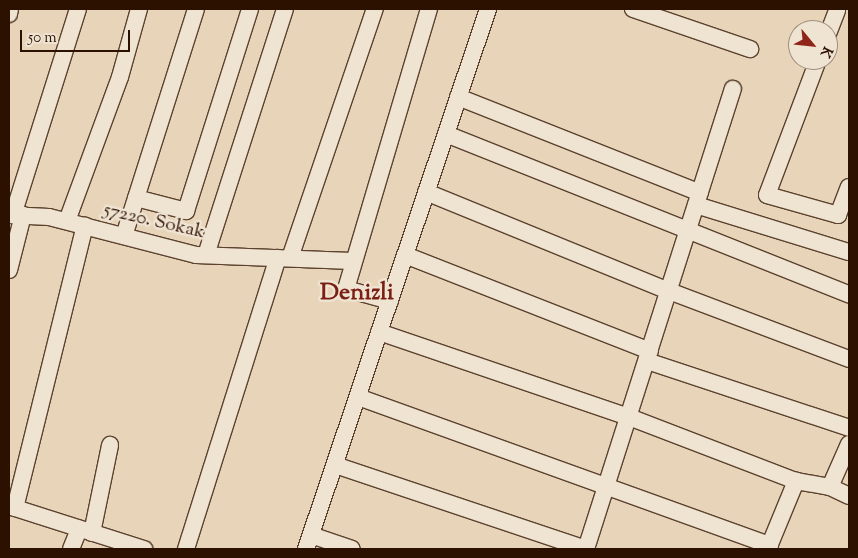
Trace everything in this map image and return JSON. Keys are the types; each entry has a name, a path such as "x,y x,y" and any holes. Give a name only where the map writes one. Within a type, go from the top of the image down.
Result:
{"street":[{"path":"9,14 10,9"},
{"path":"9,270 15,215 78,9"},
{"path":"68,222 120,77 139,9"},
{"path":"124,236 196,9"},
{"path":"136,198 186,211 250,9"},
{"path":"206,255 285,9"},
{"path":"186,549 284,258 375,9"},
{"path":"390,301 346,289 352,261 429,9"},
{"path":"352,549 309,542 488,9"},
{"path":"643,10 750,49"},
{"path":"814,70 767,195 838,215 849,187"},
{"path":"335,465 586,549 733,88"},
{"path":"458,97 698,199 849,252"},
{"path":"446,134 688,232 849,294"},
{"path":"426,192 669,291 849,358"},
{"name":"57220. Sokak","path":"15,215 68,222 206,255 352,261"},
{"path":"85,226 12,507 144,549"},
{"path":"405,255 648,356 849,428"},
{"path":"379,332 629,418 796,481 830,487 849,496"},
{"path":"358,397 607,484 769,547 796,481"},
{"path":"830,487 849,444"},
{"path":"71,549 86,531 110,445"}],"district":[{"name":"Denizli","path":"357,294"}]}
